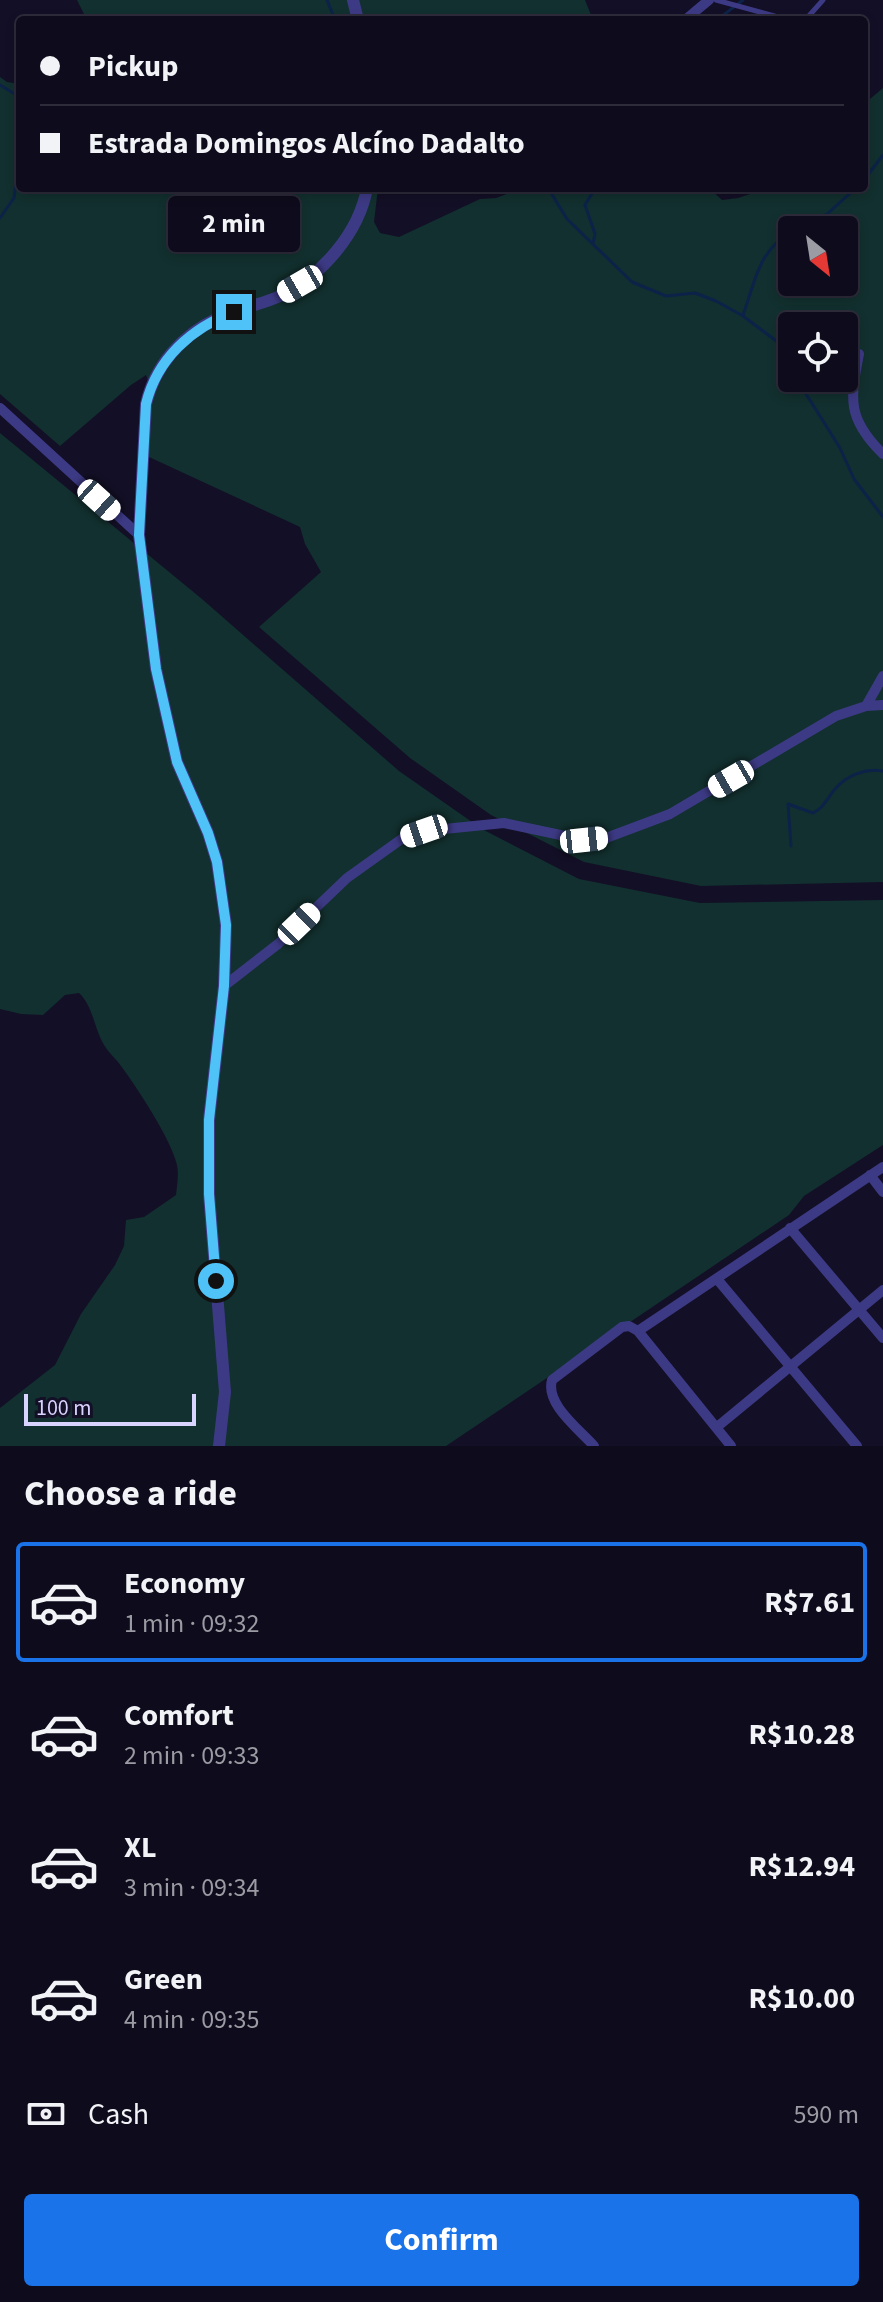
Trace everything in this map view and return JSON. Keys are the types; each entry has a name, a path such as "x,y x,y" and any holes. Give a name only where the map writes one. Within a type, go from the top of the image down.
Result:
{"street":[{"path":"690,16 709,0"},
{"path":"219,1446 225,1392 209,1194 209,1120 224,986 226,925 217,862 177,762 156,669 139,535 146,404 163,362 190,336 218,318 280,296 316,271 352,230 363,208 366,192"},
{"path":"859,354 851,392 852,404 865,432 883,454"},
{"path":"0,408 139,535"},
{"path":"866,706 883,676"},
{"path":"224,986 278,944 347,878 403,838 424,831 504,823 584,840 606,838 670,814 836,716 866,706 883,705"},
{"path":"638,1331 883,1167"},
{"path":"870,1175 883,1192"},
{"path":"790,1228 883,1338"},
{"path":"717,1279 857,1446"},
{"path":"717,1427 883,1290"},
{"path":"594,1446 555,1401 551,1393 552,1380 622,1327 629,1326 638,1331 731,1446"}],"lane":[{"path":"716,0 774,16"},
{"path":"809,16 823,0"}],"green space":[{"path":"77,0 585,0 591,16 85,16"},
{"path":"0,77 16,83 16,192 378,192 374,222 380,233 399,237 480,199 496,198 512,192 713,192 722,200 757,192 868,192 868,101 883,88 883,882 701,886 584,862 491,815 410,758 259,627 321,572 305,544 300,527 149,457 149,383 146,375 60,446 0,394"},
{"path":"0,433 202,599 399,771 482,829 579,879 700,903 883,900 883,1145 804,1196 789,1215 446,1446 0,1446 0,1408 55,1365 81,1314 115,1265 124,1246 126,1220 144,1217 176,1195 178,1172 160,1127 134,1084 106,1048 88,1005 79,993 65,995 43,1015 0,1009"}],"waterway":[{"path":"327,0 333,16"},
{"path":"722,16 743,0"},
{"path":"0,85 16,95"},
{"path":"868,175 883,155"},
{"path":"0,218 14,198 16,183"},
{"path":"550,192 567,219 632,282 666,296 695,293 716,301 743,316 778,342"},
{"path":"593,192 585,205 595,234 593,243"},
{"path":"823,216 852,192"},
{"path":"743,315 759,268 778,242"},
{"path":"805,392 840,448 854,479 883,517"},
{"path":"791,846 788,804 813,813 851,776 883,771"}],"route":[{"path":"216,1281 209,1194 209,1120 224,986 226,925 217,862 208,833 177,762 163,708 139,535 146,404 150,388 163,362 172,352 202,328 234,312"}]}
